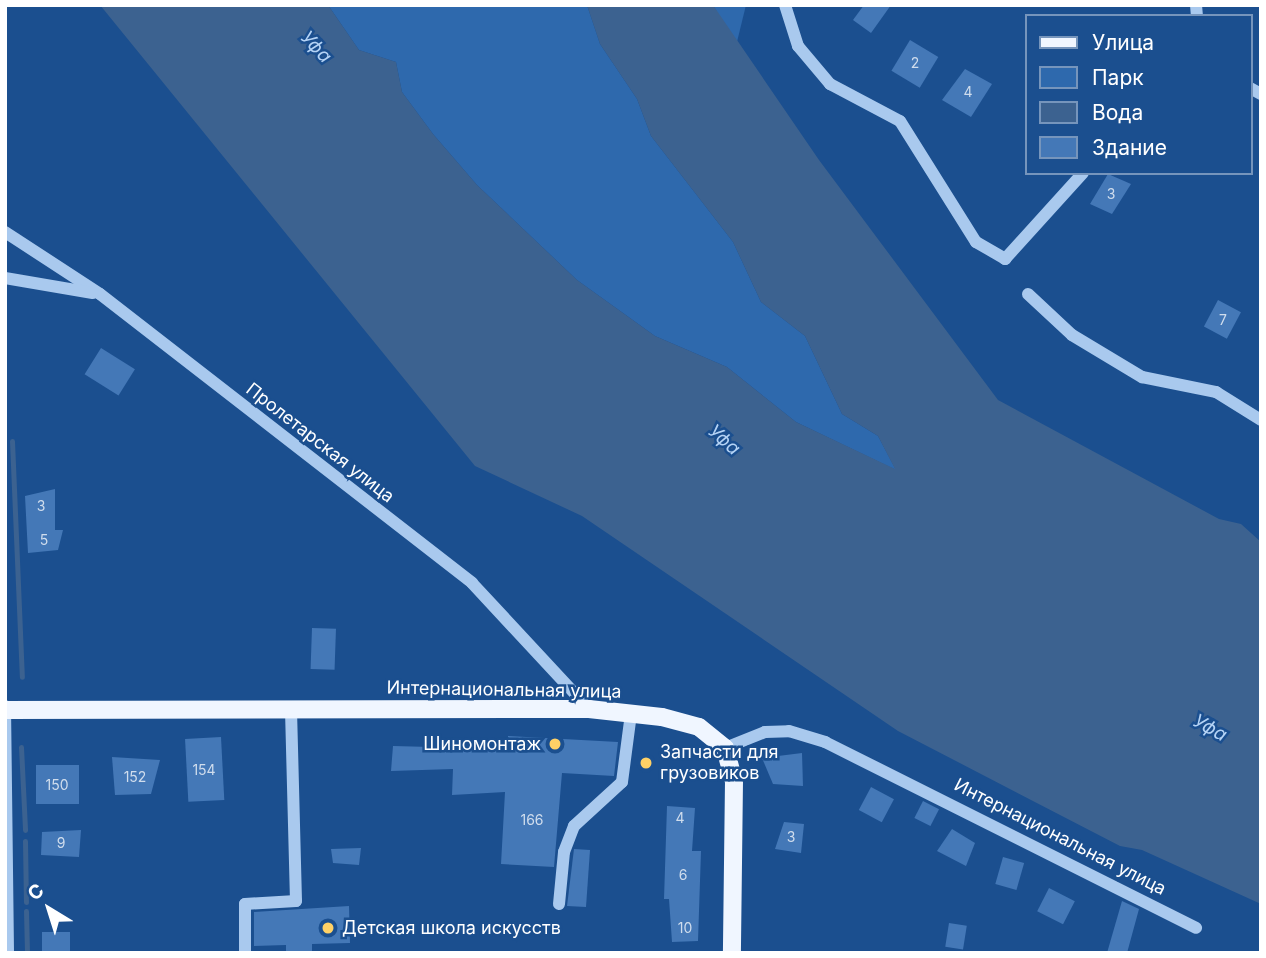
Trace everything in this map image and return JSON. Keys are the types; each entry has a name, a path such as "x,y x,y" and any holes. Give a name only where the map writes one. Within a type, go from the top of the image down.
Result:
{"main road":[{"name":"Интернациональная улица","path":"5,709 589,709 699,727 724,748"},
{"path":"724,748 734,782 732,953"}],"street":[{"path":"785,5 797,46 830,85 900,121 976,242 1005,259 1081,175"},
{"name":"Пролетарская улица","path":"5,232 100,294 472,583 589,709"},
{"path":"5,278 100,294"},
{"path":"1028,294 1072,335 1142,377 1216,392 1261,420"},
{"path":"5,709 8,953"},
{"path":"245,953 245,904 296,901 291,711"},
{"path":"559,904 565,852 574,827 622,782 631,714"},
{"name":"Интернациональная улица","path":"724,748 765,732 789,731 825,742 1196,928"}],"green space":[{"path":"328,5 587,5 600,44 637,99 651,136 733,242 761,302 805,336 842,414 878,436 896,470 796,422 727,367 655,336 577,280 477,185 433,134 402,92 396,62 359,50"},
{"path":"713,5 746,5 736,46"}],"water":[{"name":"Уфа","path":"100,5 328,5 359,50 396,62 402,92 433,134 477,185 577,280 655,336 727,367 796,422 895,469 878,436 842,414 805,336 761,302 733,242 651,136 637,99 600,44 587,5 713,5 819,160 998,400 1219,519 1241,524 1261,542 1261,904 1142,850 1120,846 898,731 582,516 475,466"}],"building":[{"path":"864,5 891,5 871,33 853,20"},
{"path":"910,40 938,57 920,88 891,71"},
{"path":"965,69 992,84 971,117 942,100"},
{"path":"1107,175 1131,184 1112,214 1090,204"},
{"path":"1218,300 1241,312 1227,339 1204,326"},
{"path":"101,348 135,369 118,395 85,374"},
{"path":"55,489 55,530 63,530 58,550 28,553 25,496"},
{"path":"312,628 336,629 335,670 311,669"},
{"path":"508,736 618,742 614,776 562,773 554,867 501,864 505,792 452,795 453,769 391,771 393,746 508,749"},
{"path":"221,737 224,800 188,802 185,739"},
{"path":"802,753 803,786 773,784 762,758"},
{"path":"112,757 160,760 151,794 115,795"},
{"path":"36,765 79,765 79,804 36,804"},
{"path":"871,787 894,799 882,822 859,810"},
{"path":"923,801 939,809 930,826 914,818"},
{"path":"667,806 695,808 692,851 701,851 698,941 672,942 669,899 664,899"},
{"path":"784,822 804,824 801,853 775,849"},
{"path":"952,829 975,843 966,866 937,851"},
{"path":"81,830 79,857 41,855 42,832"},
{"path":"361,848 359,865 333,863 331,849"},
{"path":"574,849 590,850 586,907 567,906"},
{"path":"1003,857 1024,863 1016,890 995,884"},
{"path":"1049,888 1075,901 1063,924 1037,911"},
{"path":"1122,901 1139,909 1127,953 1107,953"},
{"name":"Детская школа искусств","path":"349,906 350,943 312,944 312,953 286,953 286,945 254,946 254,912"},
{"path":"949,923 967,926 963,950 945,947"},
{"path":"42,932 70,932 70,951 42,951"}],"waterway":[{"path":"12,441 22,677"},
{"path":"21,747 25,830"},
{"path":"25,841 26,902"},
{"path":"26,911 27,953"}],"place":[{"name":"Шиномонтаж","path":"555,744"},
{"name":"Запчасти для грузовиков","path":"646,763"},
{"name":"Детская школа искусств","path":"328,928"}]}
